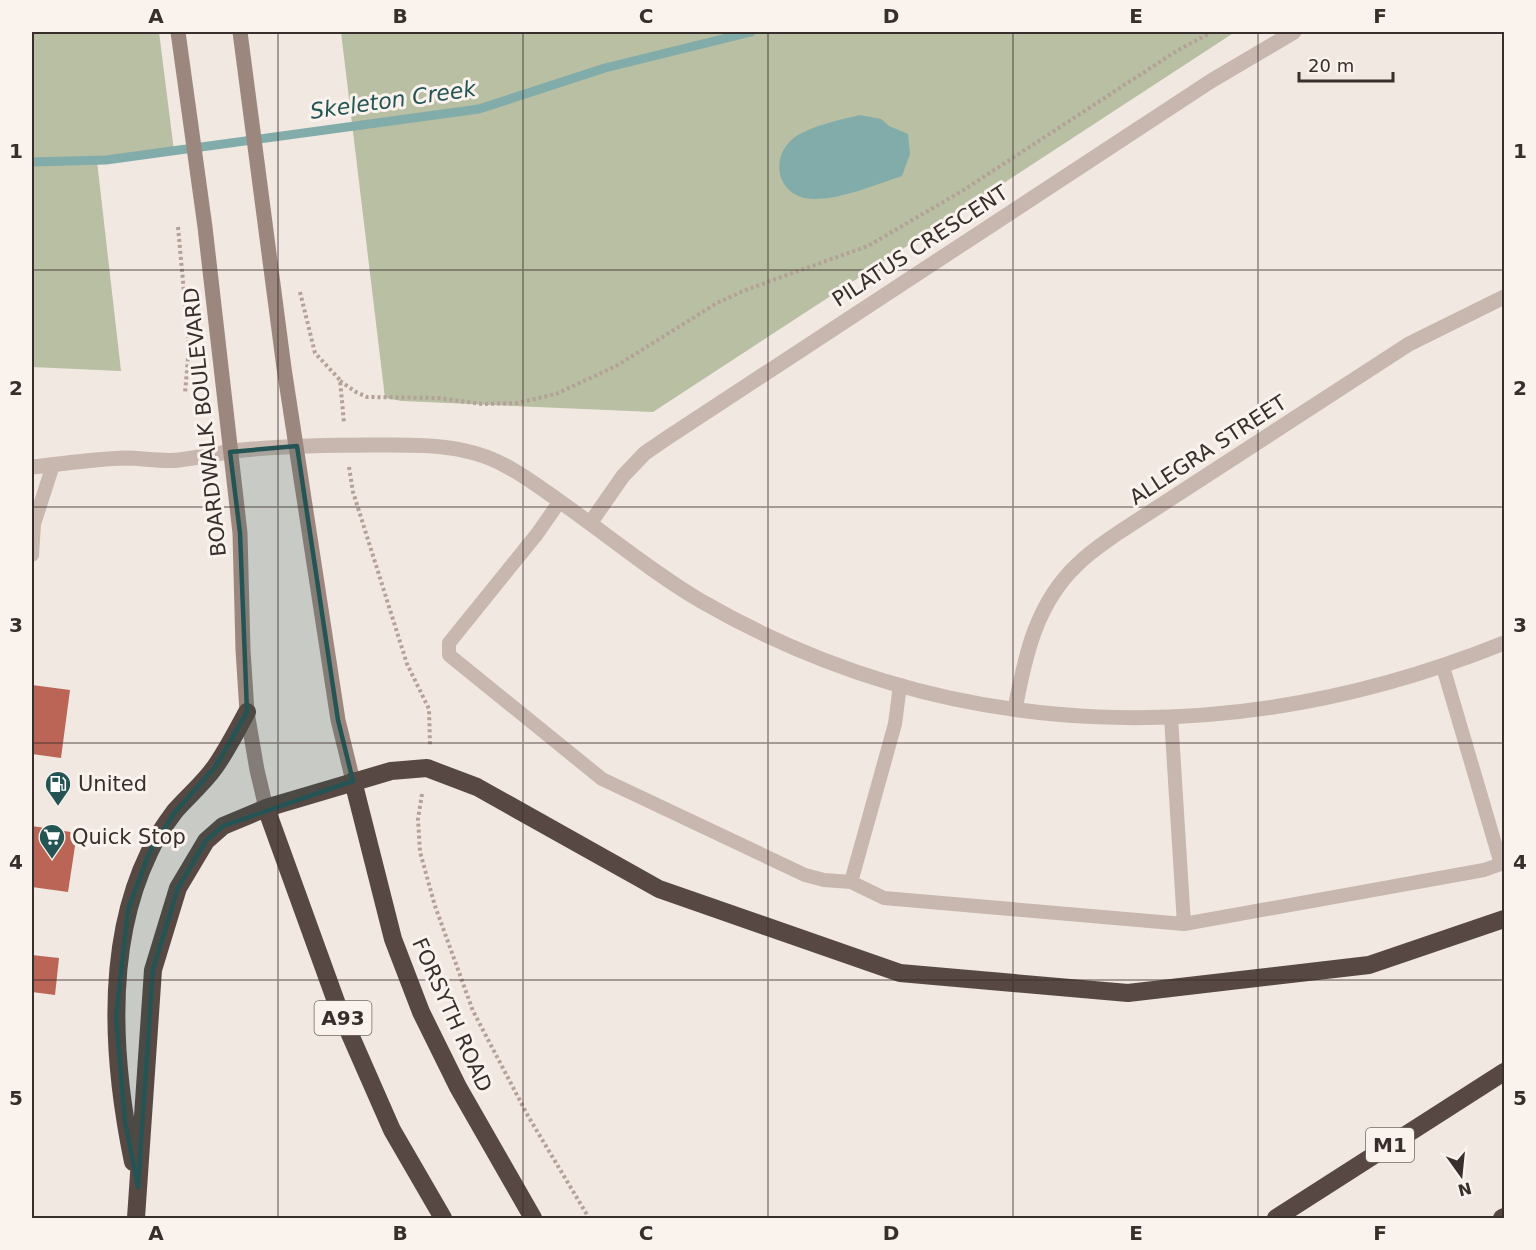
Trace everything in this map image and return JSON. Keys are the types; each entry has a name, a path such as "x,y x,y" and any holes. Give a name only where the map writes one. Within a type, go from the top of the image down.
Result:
{"highway":[{"path":"138,1187 124,1122 116,1017 121,946 128,909 149,853 174,813 215,767 247,712"},
{"path":"136,1218 153,970 178,888 206,841 223,826 266,808 391,771 427,768 477,787 659,889 900,973 1128,993 1369,965 1504,918"},
{"name":"FORSYTH ROAD","path":"353,782 393,939 421,1012 458,1088 533,1218"},
{"name":"A93","path":"266,808 338,1007 392,1130 443,1218"},
{"name":"M1","path":"1276,1218 1504,1072"}],"main road":[{"name":"BOARDWALK BOULEVARD","path":"178,32 206,227 240,533 247,712 256,770 266,808"},
{"path":"240,32 284,368 338,720 353,782"}],"street":[{"name":"PILATUS CRESCENT","path":"591,522 622,476 645,453 1210,81 1294,32"},
{"name":"ALLEGRA STREET","path":"1015,709 1035,626 1051,596 1077,564 1118,533 1409,344 1504,297"},
{"path":"32,467 127,458 175,461 230,452 297,446 406,445 466,451 514,470 701,601 795,647 900,685 952,698 1015,709 1076,716 1171,717 1249,711 1331,698 1443,667 1504,643"}],"lane":[{"path":"32,555 34,524 52,465"},
{"path":"560,501 537,534 449,643 449,655 602,779 806,875 824,880 851,882 884,898 1184,924 1484,870 1503,863 1443,667"},
{"path":"851,882 895,724 900,685"},
{"path":"1171,717 1184,924"}],"path":[{"path":"299,286 315,353 339,380 367,397 438,398 482,404 518,403 556,394 616,366 728,298 868,246 962,191 1178,50 1212,32"},
{"path":"178,228 189,346 185,393"},
{"path":"339,380 353,492 407,664 429,709 430,739 418,830 420,852 435,906 473,1011 528,1116 589,1218"}],"highlighted area":[{"path":"297,446 338,720 353,781 223,826 206,841 178,888 153,970 138,1187 125,1122 116,1017 128,909 149,853 174,813 215,767 247,712 240,533 230,452"}],"green space":[{"path":"32,32 159,32 174,151 97,161 121,371 32,367"},
{"path":"341,32 1235,32 653,412 402,401 385,398"}],"water":[{"path":"860,115 881,119 889,126 908,134 910,154 902,176 836,197 813,199 791,192 780,175 779,165 781,155 787,145 795,137 810,129"}],"building":[{"path":"32,685 70,690 61,758 32,754"},
{"name":"Quick Stop","path":"32,826 77,833 68,892 32,887"},
{"path":"32,955 59,958 55,995 32,992"}],"waterway":[{"name":"Skeleton Creek","path":"32,162 106,160 479,109 605,68 751,32"}],"place":[{"name":"United","path":"58,807"},
{"name":"Quick Stop","path":"52,860"}]}
